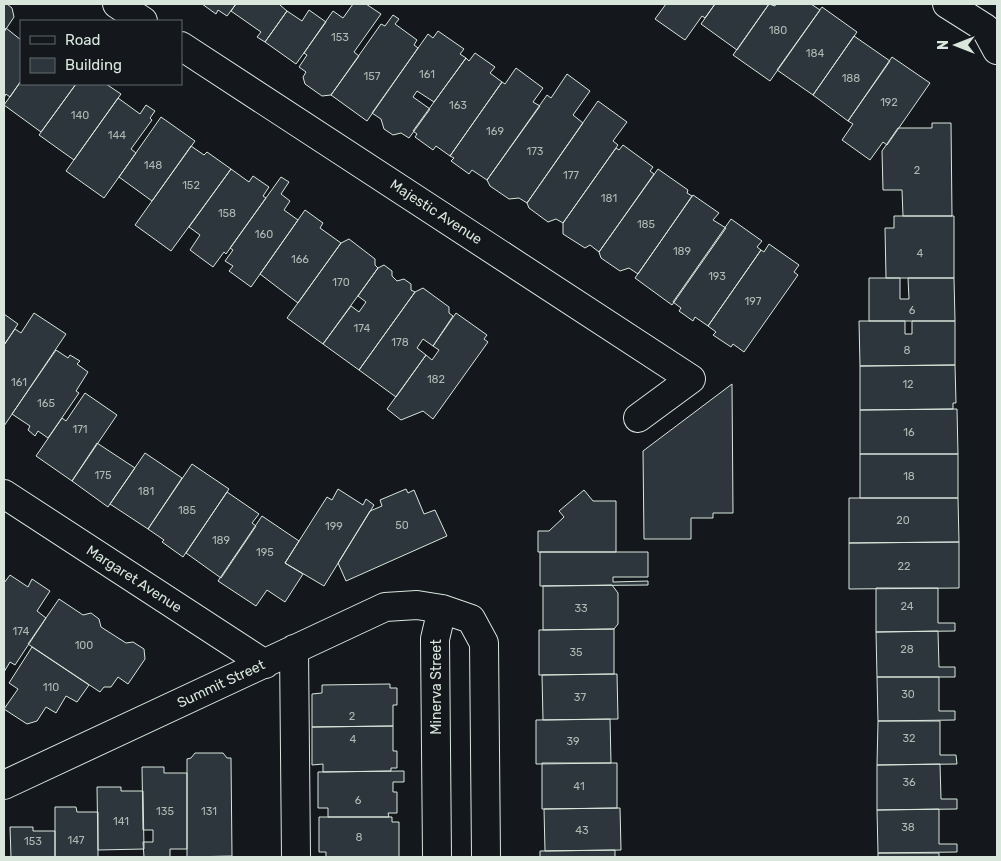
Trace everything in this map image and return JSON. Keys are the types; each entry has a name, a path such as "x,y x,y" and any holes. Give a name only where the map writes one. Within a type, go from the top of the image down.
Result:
{"street":[{"path":"117,4 141,20"},
{"path":"947,4 985,28 997,50"},
{"name":"Majestic Avenue","path":"182,47 691,379 638,418"},
{"name":"Margaret Avenue","path":"4,494 265,664"},
{"name":"Summit Street","path":"4,785 385,607 417,605 442,609"},
{"path":"442,609 471,619 484,643 486,857"},
{"name":"Minerva Street","path":"437,857 435,639 442,609"},
{"path":"294,649 296,857"}],"building":[{"path":"4,4 12,8 14,17 4,32"},
{"path":"202,4 236,4 227,16 218,10 216,14"},
{"path":"236,4 280,4 287,11 265,42 257,37 261,32 231,11"},
{"path":"353,4 366,4 381,14 354,52 359,56 331,95 322,96 305,84 303,77 306,72 299,67 307,55 304,53 333,11 343,18"},
{"path":"666,4 715,4 705,18 702,16 685,40 655,19"},
{"path":"715,4 769,4 737,50 701,24"},
{"path":"769,4 775,6 776,4 811,4 820,10 770,81 733,55"},
{"path":"822,7 857,32 813,95 777,70"},
{"path":"309,10 326,22 296,64 265,42 287,11 302,21"},
{"path":"393,15 399,19 395,24 417,40 414,45 418,48 367,121 331,95 381,24 385,26"},
{"path":"6,28 20,39 20,82 10,97 6,94 4,98 4,32"},
{"path":"438,31 464,49 460,54 466,58 434,102 417,91 413,97 430,109 409,138 401,133 393,135 384,129 381,119 372,113 428,34 433,38"},
{"path":"854,36 890,61 848,121 813,95"},
{"path":"475,53 495,67 490,73 502,82 450,156 436,146 433,150 415,137 417,134 413,131 466,58 469,61"},
{"path":"892,57 930,83 887,145 883,142 870,160 842,140 853,124 848,121"},
{"path":"516,68 543,88 533,102 540,106 487,180 472,170 469,174 451,161 454,158 450,156 502,82 505,84"},
{"path":"567,74 590,91 573,115 583,123 527,203 519,198 509,199 490,186 487,180 547,95 551,98"},
{"path":"20,82 20,85 75,85 41,132 4,105"},
{"path":"75,85 108,85 121,94 74,160 39,135"},
{"path":"118,98 140,114 146,105 155,111 150,118 152,120 131,149 136,153 104,198 66,171"},
{"path":"598,101 627,122 613,141 618,145 563,223 556,219 548,222 529,208 527,203"},
{"path":"161,117 195,141 152,201 119,177"},
{"path":"932,123 951,123 952,216 903,216 902,190 883,190 882,151 898,128 932,128"},
{"path":"623,145 653,167 650,171 654,174 599,252 590,245 585,248 563,234 563,223 616,148 619,150"},
{"path":"191,146 204,155 207,152 231,169 171,251 135,225"},
{"path":"231,169 249,182 253,176 269,187 263,196 266,198 226,254 224,252 213,267 190,250 200,235 189,227"},
{"path":"658,169 688,190 687,193 692,196 638,274 629,268 620,271 601,258 599,252"},
{"path":"281,177 289,182 281,194 290,201 284,210 298,220 251,287 229,271 233,266 225,261 233,250 230,248"},
{"path":"693,195 719,213 713,220 726,228 672,305 635,278"},
{"path":"305,210 323,223 320,228 341,243 298,303 260,274"},
{"path":"894,216 954,216 954,278 886,278 885,228 894,228"},
{"path":"731,219 762,241 757,247 761,250 708,326 695,317 693,321 679,311 681,308 673,302"},
{"path":"349,239 375,259 375,265 378,268 323,344 287,318 341,243"},
{"path":"769,244 799,265 794,272 798,275 744,352 733,344 731,347 713,335 716,332 708,326 761,250 764,252"},
{"path":"384,265 392,271 392,276 397,281 404,279 411,284 411,290 415,292 359,370 323,344 351,306 359,312 366,302 358,296 378,268"},
{"path":"869,278 900,278 900,299 909,299 908,278 954,278 955,321 869,321"},
{"path":"423,288 449,307 449,313 453,316 433,346 423,339 417,348 426,355 396,397 359,370 415,292"},
{"path":"34,313 66,334 4,426 4,345 15,329 21,333"},
{"path":"456,313 487,335 484,339 488,342 433,419 423,411 401,420 387,409 426,355 432,360 439,350 433,346"},
{"path":"4,314 18,324 4,345"},
{"path":"859,321 905,321 905,334 912,334 912,321 955,321 955,365 860,366"},
{"path":"56,350 68,358 70,355 80,361 77,364 88,372 76,391 79,393 48,438 38,431 35,436 28,430 30,426 12,414"},
{"path":"955,365 956,403 953,403 953,409 860,410 860,366"},
{"path":"732,384 733,513 713,513 713,518 691,518 691,539 644,539 643,451"},
{"path":"85,393 117,415 72,481 36,456 62,418 66,421"},
{"path":"957,409 958,454 860,454 860,410"},
{"path":"97,443 135,468 108,507 72,481"},
{"path":"145,453 182,478 148,529 110,504"},
{"path":"860,454 958,454 958,498 860,498"},
{"path":"192,464 229,489 183,557 148,529"},
{"path":"338,489 363,505 366,499 374,505 324,586 285,563 327,497 332,500"},
{"path":"406,489 408,493 414,490 424,514 435,510 447,536 346,581 338,563 370,511 382,506 380,500"},
{"path":"584,490 593,501 616,501 616,552 538,552 538,531 549,531 564,517 559,511"},
{"path":"227,492 259,514 252,523 256,526 221,578 186,553"},
{"path":"849,498 958,498 959,542 849,543"},
{"path":"262,516 299,541 285,563 303,574 285,602 267,590 256,606 218,581"},
{"path":"959,542 959,588 849,589 849,543"},
{"path":"540,552 648,552 648,577 613,577 613,582 648,581 648,585 540,586"},
{"path":"10,575 28,587 32,579 50,591 37,611 46,618 15,665 10,662 4,672 4,583"},
{"path":"612,585 618,593 618,624 614,629 543,630 543,586"},
{"path":"876,588 938,588 938,623 955,623 955,631 876,632"},
{"path":"59,599 83,615 91,613 99,619 101,627 126,643 133,642 144,649 145,659 128,684 118,677 111,687 104,687 100,692 28,644"},
{"path":"614,629 614,674 539,675 539,630"},
{"path":"938,631 939,667 955,667 955,677 877,677 876,632"},
{"path":"32,647 89,685 77,702 66,696 56,713 46,707 37,721 27,724 4,709 18,689 9,683"},
{"path":"617,674 618,719 543,720 542,675"},
{"path":"877,677 939,677 939,711 955,711 955,720 878,721"},
{"path":"390,684 390,688 397,688 397,705 393,705 393,726 312,727 312,694 322,693 322,685"},
{"path":"610,719 611,763 536,764 536,720"},
{"path":"878,721 940,721 940,755 956,755 957,764 877,765"},
{"path":"393,726 393,751 397,751 397,768 391,768 391,771 323,772 323,764 312,765 312,727"},
{"path":"195,753 223,753 227,758 231,758 232,856 187,857 187,759 191,758"},
{"path":"542,763 617,763 617,808 542,809"},
{"path":"940,764 941,799 957,799 957,809 877,810 877,765"},
{"path":"142,767 164,767 164,773 187,773 187,849 170,849 170,857 144,857 143,842 153,842 153,830 143,830"},
{"path":"404,771 404,782 393,782 393,792 397,792 397,813 388,813 389,817 328,817 328,808 318,808 318,772"},
{"path":"97,787 121,787 121,791 143,791 144,849 98,850"},
{"path":"55,807 76,807 77,812 98,812 98,857 55,857"},
{"path":"620,808 621,850 545,851 544,809"},
{"path":"939,809 939,844 957,844 957,852 878,853 877,810"},
{"path":"319,817 392,817 392,822 399,822 399,857 326,857 326,852 319,852"},
{"path":"10,827 33,827 33,831 55,831 55,857 11,857"},
{"path":"615,850 615,857 540,857 540,851"},
{"path":"878,853 939,853 939,857 878,857"}]}
